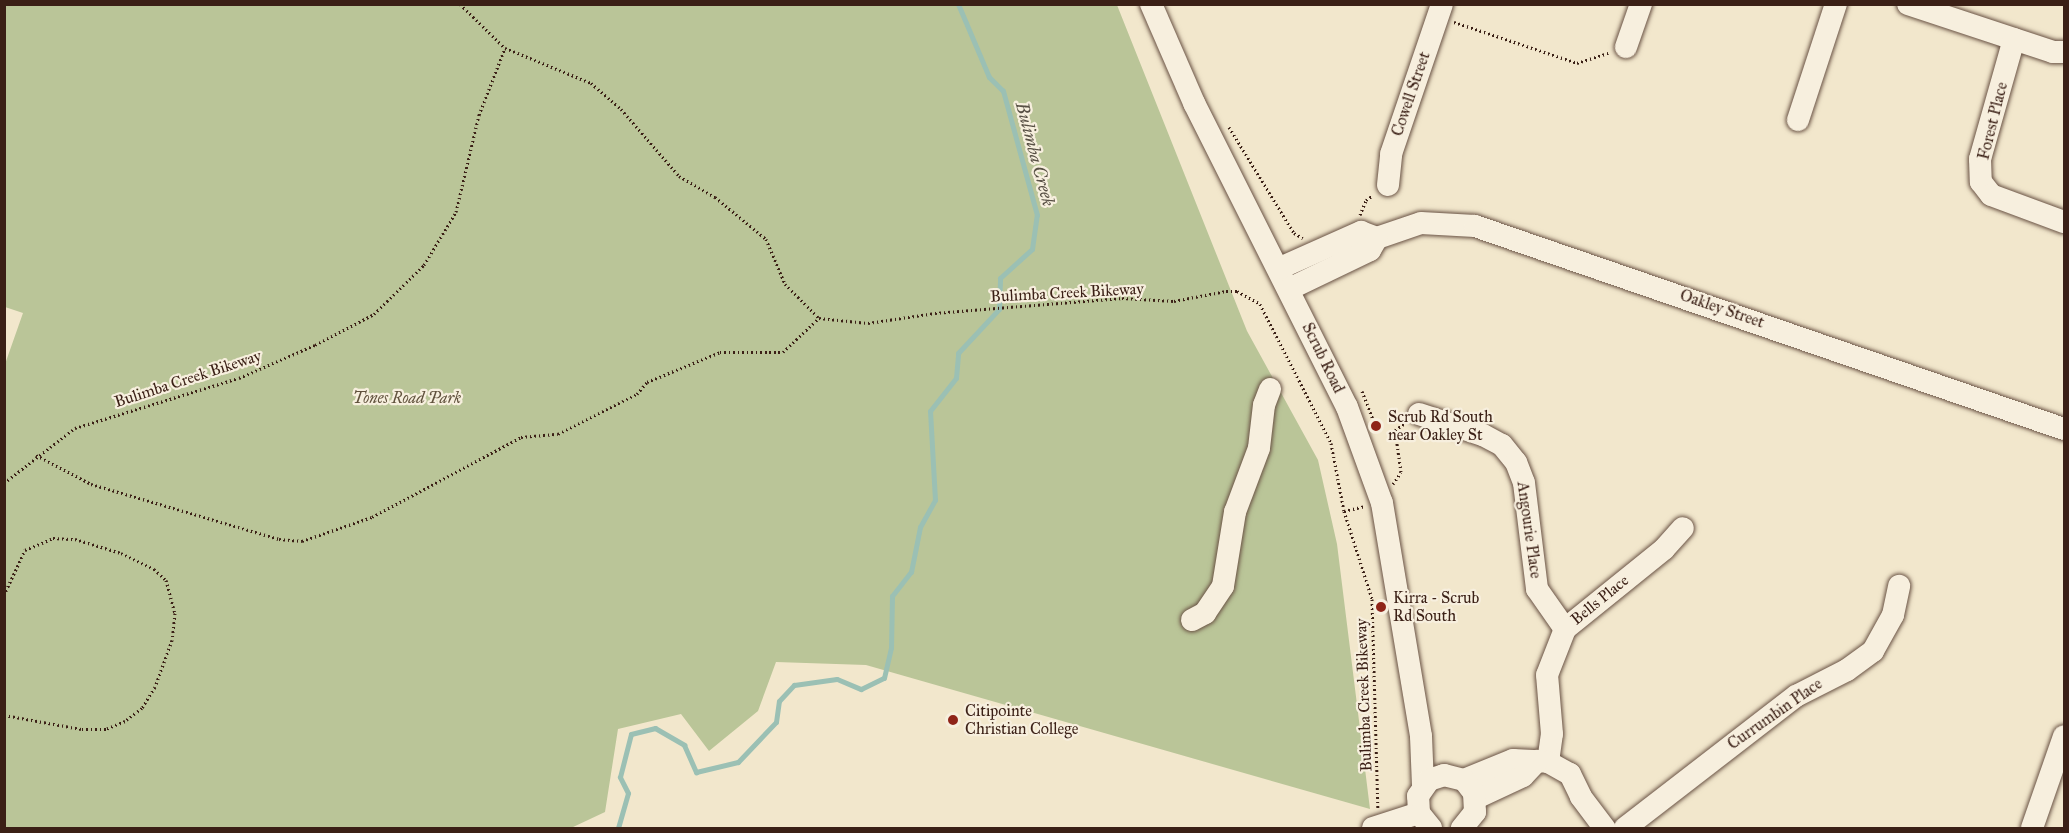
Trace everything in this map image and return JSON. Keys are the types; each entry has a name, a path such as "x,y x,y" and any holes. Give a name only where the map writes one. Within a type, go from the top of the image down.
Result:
{"street":[{"name":"Scrub Road","path":"1151,4 1194,103 1280,268 1347,406 1382,503 1420,736 1424,786 1418,796 1425,821"},
{"path":"1626,47 1641,4"},
{"path":"1798,120 1836,4"},
{"path":"1908,4 2014,39 2064,52"},
{"name":"Cowell Street","path":"1388,185 1391,154 1440,11"},
{"name":"Forest Place","path":"2014,39 1980,159 1982,182 1991,195 2064,222"},
{"name":"Oakley Street","path":"1280,268 1369,235 1421,223 1447,222 1513,236 2064,429"},
{"name":"Oakley Street","path":"1289,289 1370,250 1369,235"},
{"path":"1192,620 1205,614 1223,586 1235,512 1259,448 1264,405 1270,389"},
{"name":"Angourie Place","path":"1419,414 1483,435 1502,446 1516,462 1524,483 1537,589 1565,629"},
{"name":"Bells Place","path":"1543,762 1552,734 1547,675 1565,629 1664,549 1683,528"},
{"name":"Currumbin Place","path":"1625,828 1796,696 1847,670 1873,651 1893,615 1899,586"},
{"name":"Scrub Road","path":"1420,736 1461,784"},
{"path":"2032,828 2064,736"},
{"path":"1424,786 1461,784 1513,760 1543,762 1570,774 1581,797 1604,828"},
{"path":"1461,784 1475,812 1466,827"},
{"path":"1379,826 1425,821"}],"path":[{"path":"36,455 91,484 279,539 302,541 372,517 521,437 558,434 637,394 647,382 720,352 783,352 819,318 785,284 766,239 715,197 679,176 606,96 591,83 505,48 460,4"},
{"path":"1440,11 1577,63 1626,47"},
{"name":"Bulimba Creek Bikeway","path":"4,483 36,455 75,428 238,378 315,345 374,314 424,265 456,212 479,115 505,48"},
{"path":"1369,235 1358,222 1366,200 1388,185"},
{"name":"Bulimba Creek Bikeway","path":"819,318 868,323 957,311 1094,301 1174,301 1237,291 1260,304 1331,443 1344,511 1372,599 1379,741 1379,826"},
{"path":"1392,485 1398,482 1401,472 1395,430 1419,414"},
{"path":"4,595 25,550 53,538 75,539 121,553 154,569 169,587 175,613 172,640 155,687 142,708 125,721 106,729 81,729 4,715"}],"green space":[{"name":"Tones Road Park","path":"5,5 1117,5 1247,331 1318,460 1337,544 1370,809 866,665 776,662 758,711 709,751 681,714 618,729 605,812 571,828 5,828 4,367 23,313 5,307"}],"waterway":[{"name":"Bulimba Creek","path":"618,828 628,793 620,777 631,734 655,728 684,745 696,772 738,762 776,722 779,701 794,685 837,679 861,689 884,678 891,648 892,596 911,572 920,527 935,500 930,411 956,378 958,353 999,309 1000,278 1032,249 1037,215 1003,91 989,77 958,4"}],"place":[{"name":"Scrub Rd South near Oakley St","path":"1376,426"},
{"name":"Kirra - Scrub Rd South","path":"1381,607"},
{"name":"Citipointe Christian College","path":"953,720"}]}
